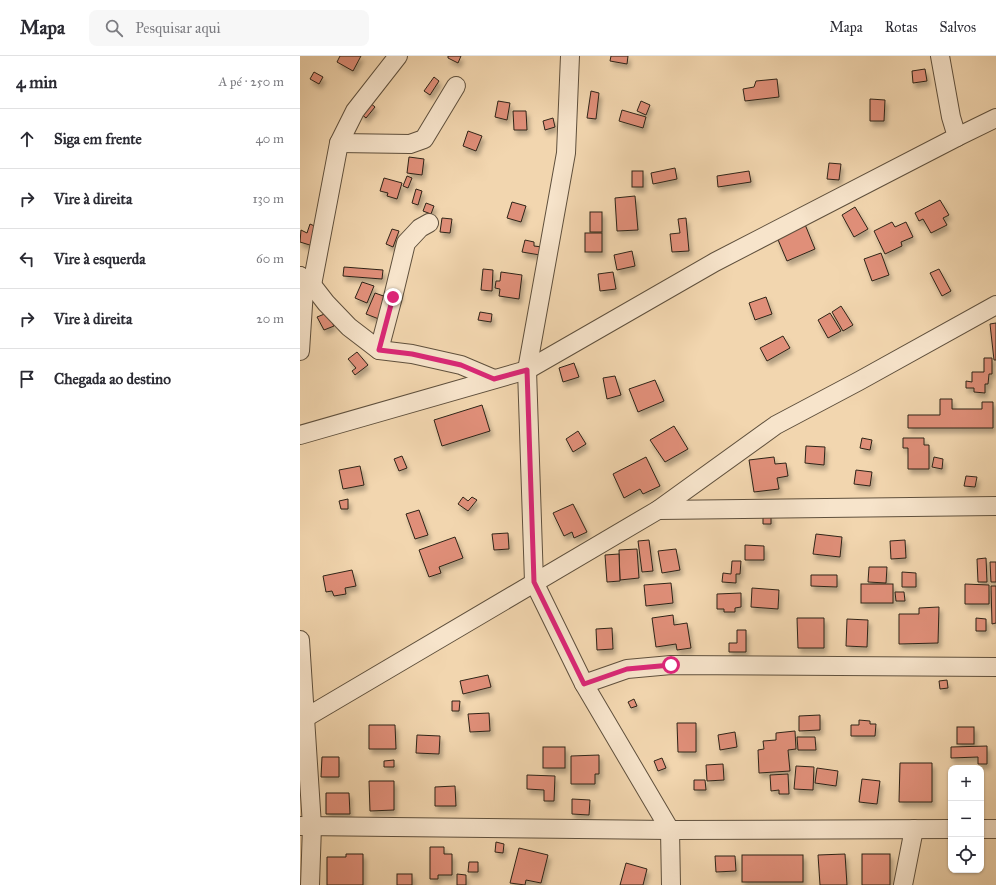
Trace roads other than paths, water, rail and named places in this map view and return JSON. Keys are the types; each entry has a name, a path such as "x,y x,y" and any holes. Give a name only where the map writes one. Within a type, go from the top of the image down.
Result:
{"street":[{"path":"300,351 304,279 339,143 355,111 398,56"},
{"path":"570,56 566,153 527,370 534,582 584,684 670,830 671,885"},
{"path":"940,56 951,117 957,136"},
{"path":"339,143 410,144 424,139 456,86"},
{"path":"300,434 527,370 715,262 957,136 996,118"},
{"path":"379,350 406,243 420,228 429,223"},
{"path":"304,279 349,327 379,350 412,354 461,365 494,379"},
{"path":"302,720 658,510 776,425 996,305"},
{"path":"658,510 996,506"},
{"path":"300,640 306,826 310,885"},
{"path":"584,684 627,669 671,665 996,667"},
{"path":"306,826 670,830 948,829"},
{"path":"903,885 914,829"},
{"path":"984,829 996,829"}]}
